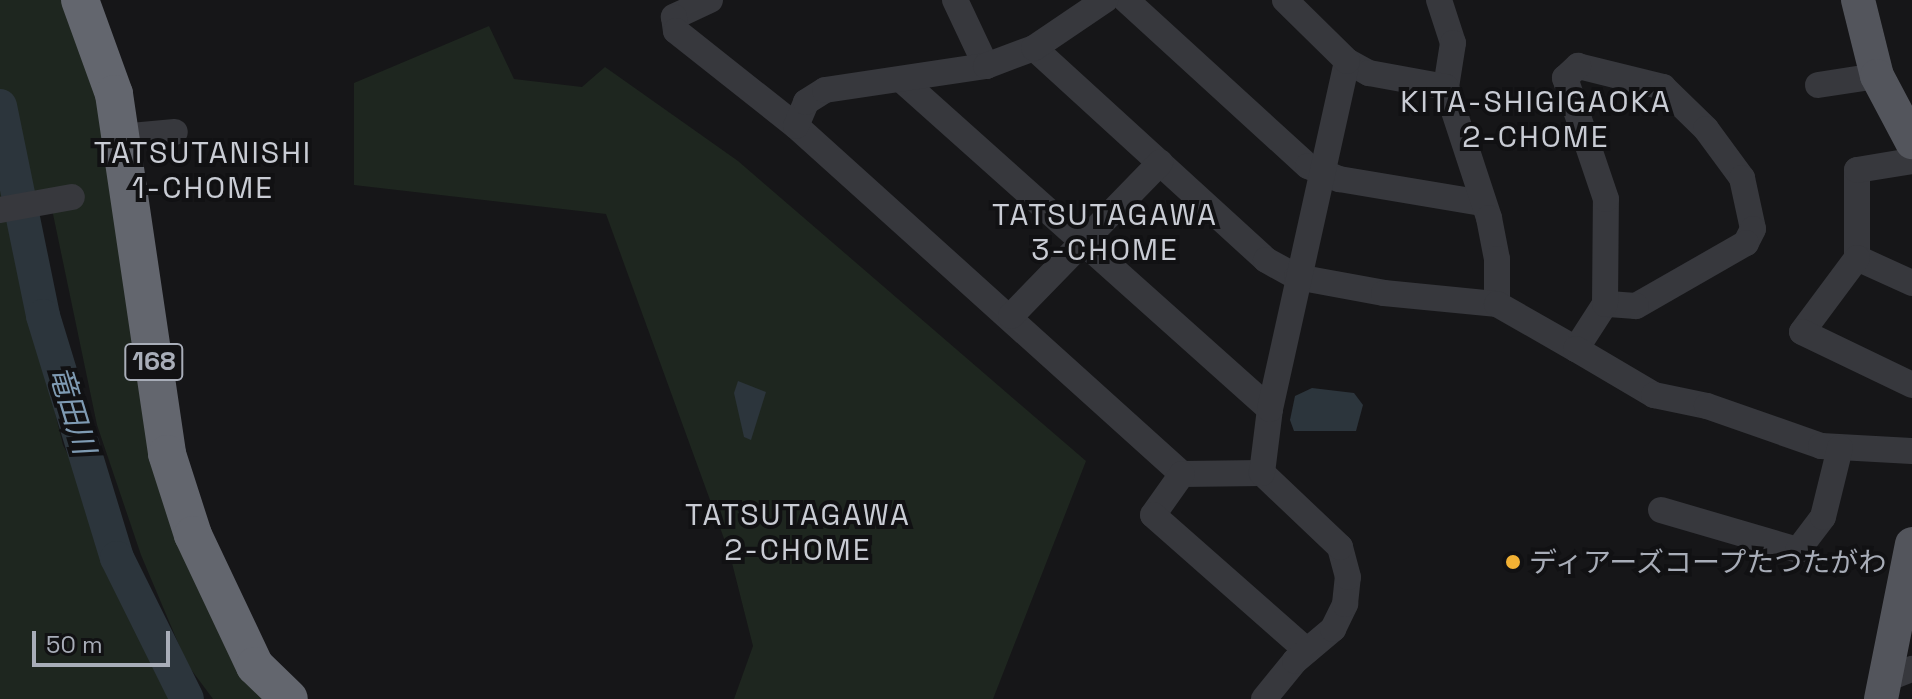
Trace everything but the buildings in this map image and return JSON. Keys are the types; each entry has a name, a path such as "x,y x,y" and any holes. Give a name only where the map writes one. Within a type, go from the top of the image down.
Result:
{"highway":[{"name":"168","path":"80,0 101,50 120,137 167,454 193,535 255,666 289,699"}],"main road":[{"path":"1858,0 1877,76 1907,124"},
{"path":"1892,683 1912,544"}],"street":[{"path":"710,0 674,17 676,31 796,126 1011,316 1182,474 1262,473 1340,547 1348,577 1345,604 1333,629 1307,651 1264,699"},
{"path":"955,0 986,66"},
{"path":"796,126 806,102 825,90 904,82 986,66 1034,48 1105,0"},
{"path":"1126,0 1319,171 1483,203"},
{"path":"1286,0 1347,61 1369,73 1446,87"},
{"path":"1439,0 1453,43 1446,87 1483,203 1497,259 1497,304"},
{"path":"1034,48 1266,260 1297,277 1384,293 1497,304 1654,395 1840,448 1912,451"},
{"path":"1262,473 1270,409 1297,277 1319,171 1347,61"},
{"path":"1576,349 1605,304 1606,199 1565,78 1578,66 1663,87 1726,151 1742,178 1753,229 1746,243 1636,306 1605,304"},
{"path":"1818,85 1877,76"},
{"path":"904,82 1270,409"},
{"path":"120,137 175,132"},
{"path":"1912,161 1857,170 1857,258 1802,332 1912,385"},
{"path":"1011,316 1160,163"},
{"path":"0,210 72,197"},
{"path":"1857,258 1912,283"},
{"path":"1661,510 1798,550 1823,517 1840,448"},
{"path":"1182,474 1153,515 1307,651"}],"shaded area":[{"path":"0,0 67,0 98,73 150,418 269,699 213,699 187,664 141,555 97,425 48,190 7,219 63,445 99,515 178,699 0,699"},
{"path":"489,26 514,79 582,87 605,67 738,161 1086,461 993,699 734,699 753,646 730,555 606,214 354,185 354,83"},
{"path":"738,381 766,392 751,440 744,437 734,393"},
{"path":"1312,388 1354,393 1363,405 1356,431 1294,431 1290,420 1295,396"}],"waterway":[{"name":"竜田川","path":"0,106 43,316 117,558 187,699"}],"place":[{"name":"ディアーズコープたつたがわ","path":"1513,562"}],"district":[{"name":"KITA-SHIGIGAOKA 2-CHOME","path":"1536,119"},
{"name":"TATSUTANISHI 1-CHOME","path":"203,170"},
{"name":"TATSUTAGAWA 3-CHOME","path":"1105,232"},
{"name":"TATSUTAGAWA 2-CHOME","path":"798,532"}]}
